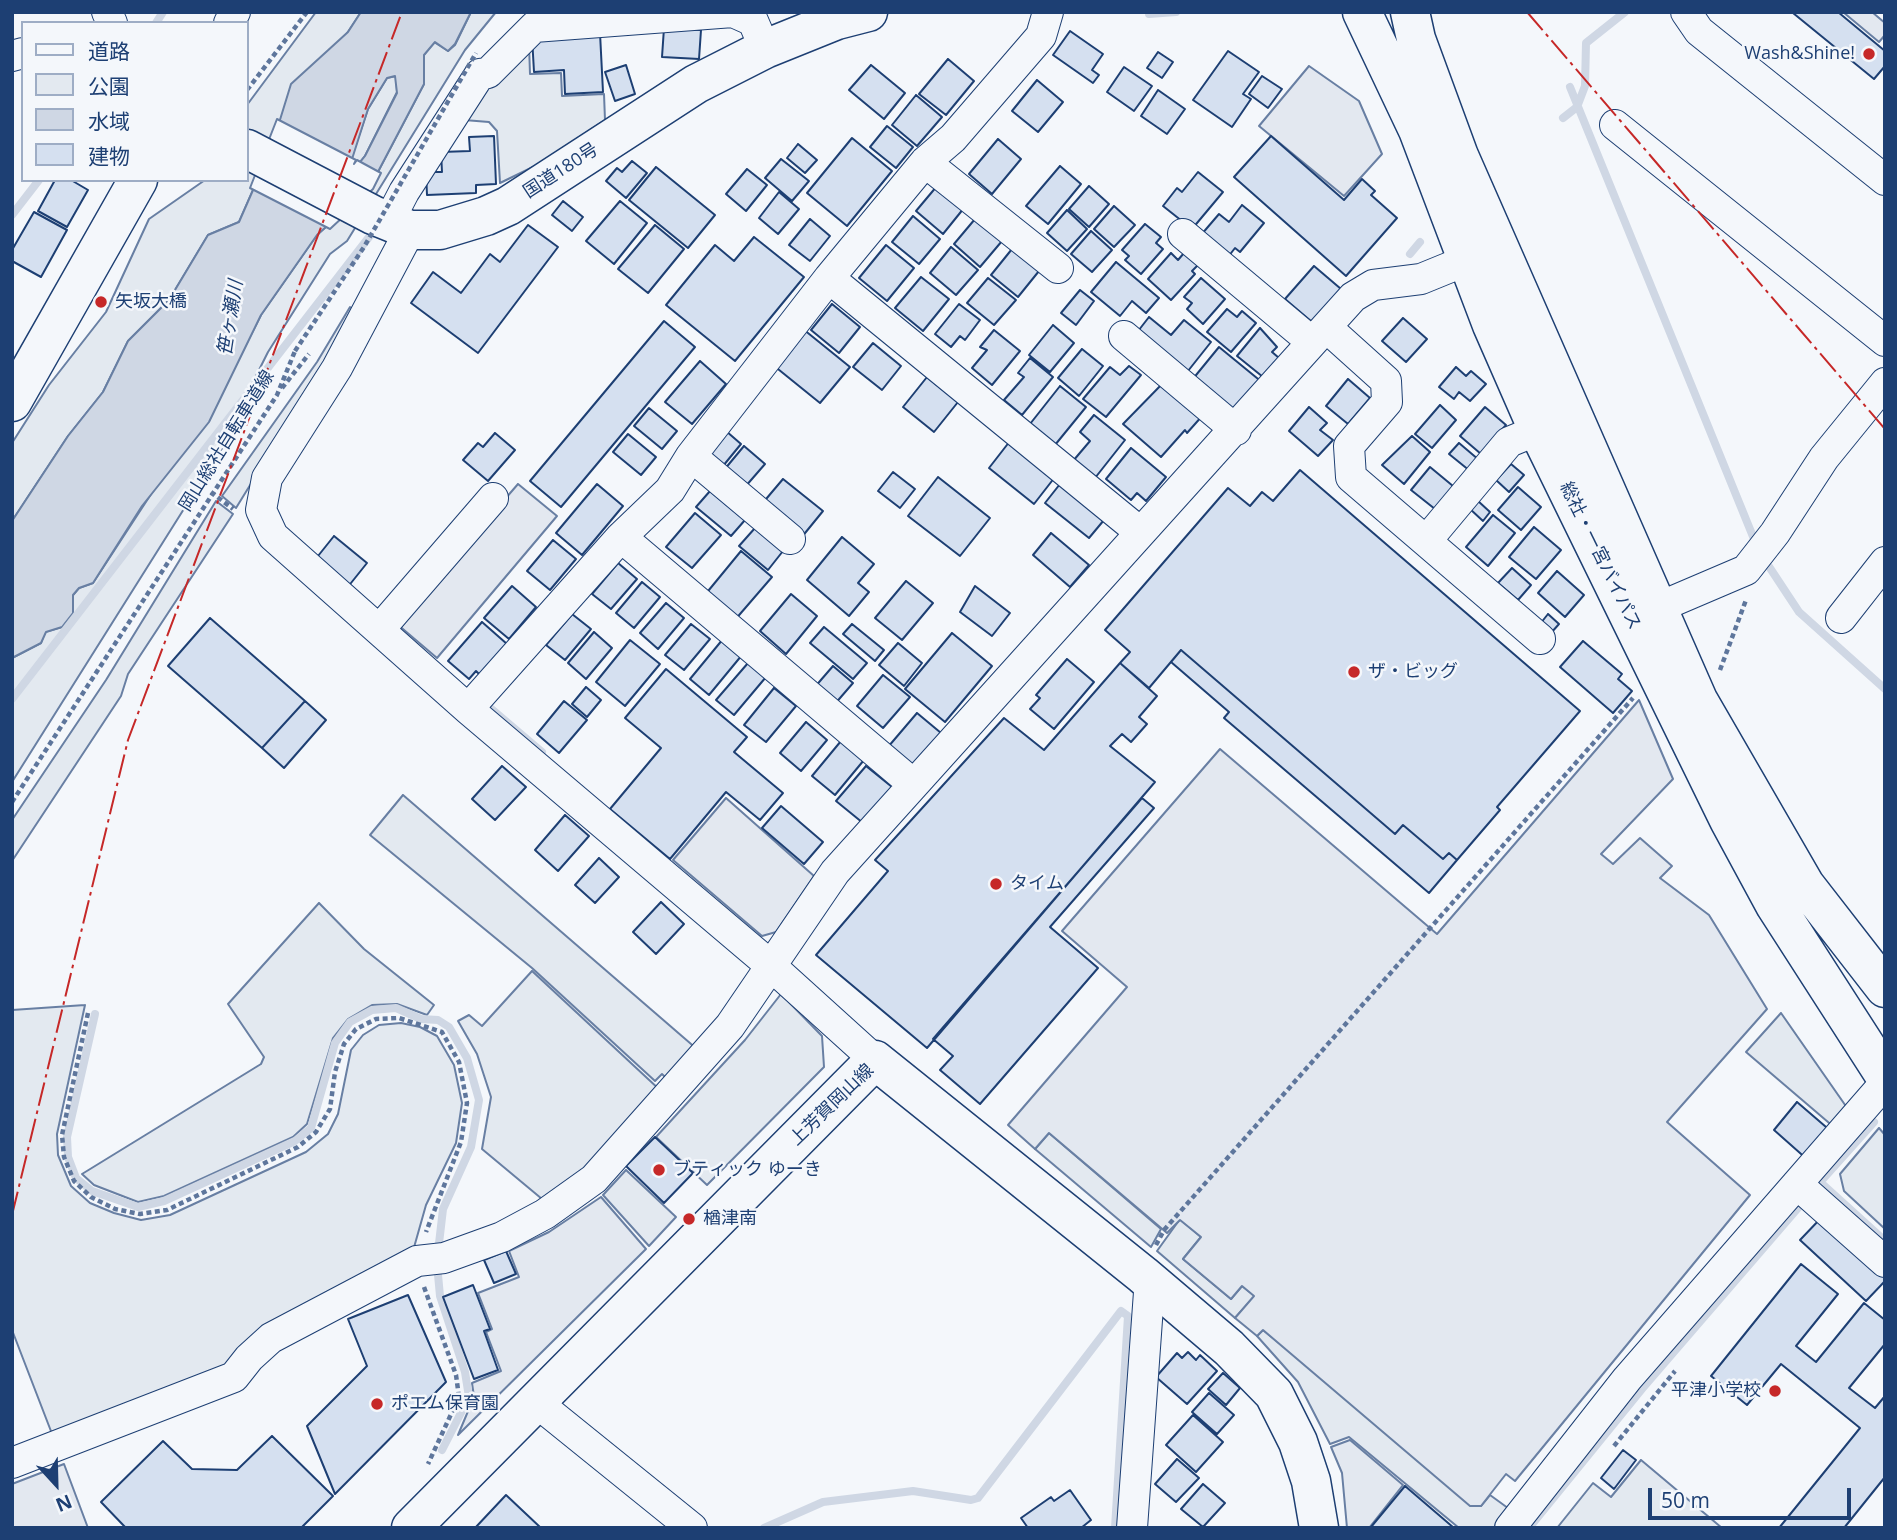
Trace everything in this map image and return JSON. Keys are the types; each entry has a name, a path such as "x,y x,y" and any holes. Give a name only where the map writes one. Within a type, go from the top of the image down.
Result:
{"main road":[{"name":"国道180号","path":"391,222 440,230 486,216 508,205 696,84 765,49 836,20 868,12"},
{"name":"総社・一宮バイパス","path":"1362,12 1418,130 1493,325 1538,430 1729,820 1775,905 1885,1076"},
{"name":"総社・一宮バイパス","path":"1410,12 1416,39 1459,156 1698,700 1805,885 1885,988"},
{"path":"248,150 391,222"},
{"path":"12,402 137,182"},
{"name":"上芳賀岡山線","path":"411,1528 875,1060 1153,1271 1274,1394 1298,1442 1311,1481 1319,1528"}],"street":[{"path":"765,49 753,21 733,12 534,27 488,73 480,74 404,191 337,368 267,478 261,510 273,536 379,630 477,700 875,1060"},
{"path":"477,700 621,537 670,490 691,456 829,278 925,162 953,138 1041,36 1048,12"},
{"path":"1686,12 1699,31 1885,180"},
{"path":"1615,125 1885,341"},
{"path":"925,162 1058,268"},
{"path":"1183,234 1386,381 1387,402 1349,446 1352,477 1540,639"},
{"path":"12,1462 234,1377 248,1358 271,1338 428,1265 502,1237 545,1214 594,1179 730,1026 835,872 912,783 1140,531 1236,430 1353,297 1373,285 1421,279 1470,260"},
{"path":"829,278 1140,531"},
{"path":"1124,336 1236,430"},
{"path":"1657,608 1746,570 1775,533 1824,458 1885,383"},
{"path":"1427,540 1509,442 1538,430"},
{"path":"691,456 790,539"},
{"path":"379,630 493,498"},
{"path":"621,537 912,783"},
{"path":"1841,618 1885,562"},
{"path":"1510,1528 1628,1379 1806,1192 1885,1083"},
{"path":"1806,1192 1885,1262"},
{"path":"1132,1528 1149,1292 1153,1271"},
{"path":"536,1402 692,1528"}],"path":[{"path":"248,89 307,12"},
{"name":"岡山総社自転車道線","path":"12,802 277,394 295,351 364,247 476,52"},
{"path":"1716,681 1748,595"},
{"path":"1153,1271 1164,1230 1640,690"},
{"path":"88,1013 62,1135 64,1157 74,1181 91,1197 115,1209 140,1214 167,1210 298,1147 316,1132 330,1109 335,1072 344,1044 356,1029 376,1019 399,1018 442,1032 459,1062 467,1103 461,1142 433,1207 428,1265 456,1375 458,1398 427,1463 451,1487"},
{"path":"1607,1455 1683,1361"}],"green space":[{"path":"316,12 361,12 271,149 239,222 208,235 169,300 128,341 103,392 68,436 12,521 12,443 49,385 106,312 149,219 202,182 248,182 248,104"},
{"path":"471,12 496,12 465,50 347,241 330,254 268,352 248,392 250,404 12,782 12,658 41,643 45,632 62,627 73,613 73,595 79,588 93,583 236,364 261,315 317,235 370,187 424,84 424,55 434,42 448,51 455,45"},
{"path":"529,44 530,74 561,73 562,96 604,94 605,120 537,165 500,183 497,131 489,122 464,120 492,77"},
{"path":"396,76 397,92 365,156 343,183 368,109 387,78"},
{"path":"350,307 355,310 324,365 236,508 222,496 317,362"},
{"path":"216,501 233,514 128,674 121,696 12,861 12,820 106,680"},
{"path":"403,795 698,1050 670,1082 662,1074 655,1081 532,968 370,835"},
{"path":"319,903 364,949 434,1005 427,1015 397,1004 372,1005 348,1019 333,1038 307,1124 293,1137 164,1196 138,1202 94,1185 82,1174 261,1064 264,1057 228,1004"},
{"path":"532,971 661,1091 586,1173 542,1199 482,1149 491,1097 477,1054 458,1021 469,1015 482,1026"},
{"path":"781,994 822,1036 824,1067 707,1185 656,1137 745,1040"},
{"path":"85,1005 57,1134 58,1155 71,1186 90,1203 114,1213 141,1220 170,1215 306,1152 328,1134 338,1114 351,1050 363,1035 379,1025 401,1023 420,1027 437,1036 454,1065 462,1103 456,1143 426,1205 411,1258 245,1358 54,1439 12,1330 12,1010"},
{"path":"1781,1013 1850,1112 1835,1128 1746,1052"},
{"path":"1879,1128 1885,1135 1885,1229 1844,1191 1840,1174"},
{"path":"1049,1133 1161,1229 1151,1247 1035,1149"},
{"path":"626,1170 676,1217 649,1246 603,1195"},
{"path":"1180,1219 1201,1237 1183,1259 1231,1299 1242,1286 1255,1296 1235,1318 1157,1251"},
{"path":"1263,1330 1481,1506 1490,1495 1512,1511 1499,1528 1459,1528 1349,1437 1330,1444 1298,1382 1257,1336"},
{"path":"1641,1460 1722,1528 1557,1528 1593,1483 1611,1497"}],"shaded area":[{"path":"1843,12 1872,12 1885,23 1885,35 1879,42"},
{"path":"1309,66 1359,101 1382,154 1344,196 1259,126"},
{"path":"518,484 557,516 437,658 397,624"},
{"path":"1639,700 1673,779 1601,854 1613,864 1640,838 1672,866 1660,878 1709,915 1767,1009 1667,1122 1750,1195 1515,1481 1506,1474 1481,1506 1470,1506 1263,1330 1257,1336 1235,1318 1254,1296 1242,1286 1231,1299 1183,1259 1201,1237 1180,1220 1167,1233 1049,1133 1035,1149 1008,1125 1127,987 1062,931 1220,749 1437,934"},
{"path":"726,798 814,876 776,932 762,936 673,860"},
{"path":"601,1197 646,1249 458,1435 474,1397 472,1383 501,1371 486,1332 492,1329 478,1293 519,1277 509,1251 549,1232"},
{"path":"1350,1440 1403,1485 1369,1528 1347,1528 1342,1473 1331,1447"},
{"path":"64,1464 88,1528 12,1528 12,1484"}],"water":[{"name":"笹ヶ瀬川","path":"361,12 471,12 455,44 448,51 435,42 424,55 424,84 370,187 317,235 261,315 209,422 142,506 93,583 79,588 73,595 73,613 62,627 46,632 41,643 12,658 12,521 68,436 103,392 128,341 169,300 208,235 239,222 271,149 291,84 348,32","holes":["395,76 397,93 365,156 345,181 368,109 387,78"]}],"pier":[{"path":"277,119 356,160 354,164 357,160 381,173 373,189 330,229 250,188"}],"building":[{"path":"1838,12 1885,51 1885,66 1874,79 1793,13"},
{"path":"664,28 701,30 699,59 662,57"},
{"path":"1070,31 1103,54 1092,70 1099,75 1093,83 1053,55"},
{"path":"600,33 603,92 565,94 564,70 534,72 532,37"},
{"path":"1228,51 1259,72 1243,94 1251,99 1232,127 1193,100"},
{"path":"1158,52 1173,62 1162,78 1147,68"},
{"path":"948,59 974,81 946,115 919,94"},
{"path":"626,65 635,94 615,101 605,72"},
{"path":"871,65 905,93 884,119 849,90"},
{"path":"1124,67 1152,86 1134,111 1107,92"},
{"path":"1262,76 1282,89 1268,108 1249,94"},
{"path":"1037,80 1063,102 1038,132 1012,111"},
{"path":"1158,90 1185,109 1167,134 1141,116"},
{"path":"916,95 942,117 917,146 892,125"},
{"path":"887,126 913,147 896,168 870,147"},
{"path":"494,136 496,184 476,185 476,193 427,195 426,172 442,172 441,152 470,151 469,137"},
{"path":"1271,136 1344,200 1362,179 1375,191 1371,195 1397,218 1346,276 1234,177"},
{"path":"852,138 892,171 847,226 807,193"},
{"path":"998,139 1021,159 992,194 969,174"},
{"path":"798,144 817,160 805,173 787,158"},
{"path":"781,159 809,181 792,201 765,178"},
{"path":"632,161 647,173 626,198 606,181 617,168 622,172"},
{"path":"1060,166 1081,184 1048,224 1026,206"},
{"path":"656,167 715,215 688,248 629,200"},
{"path":"747,169 767,185 746,211 726,194"},
{"path":"1198,172 1223,192 1192,229 1163,206 1177,188 1182,192"},
{"path":"54,182 74,182 88,190 67,227 38,211"},
{"path":"937,186 964,208 943,234 916,211"},
{"path":"1089,186 1109,204 1089,227 1069,209"},
{"path":"779,192 799,209 778,234 759,218"},
{"path":"563,201 583,217 572,231 552,215"},
{"path":"620,201 647,223 614,264 586,241"},
{"path":"1242,205 1264,223 1240,252 1235,248 1228,257 1201,235 1219,214 1229,222"},
{"path":"1114,206 1135,225 1114,247 1094,229"},
{"path":"1067,210 1087,229 1067,251 1047,233"},
{"path":"34,212 67,230 41,277 12,261 12,250"},
{"path":"913,216 940,239 919,264 892,242"},
{"path":"810,219 830,236 810,261 789,245"},
{"path":"975,219 1002,241 980,267 954,244"},
{"path":"1145,224 1161,237 1156,243 1163,249 1141,274 1125,260 1129,256 1122,250"},
{"path":"528,225 558,247 478,353 411,303 433,272 461,293 490,254 500,262"},
{"path":"655,225 684,249 648,293 618,269"},
{"path":"1091,231 1112,250 1092,272 1071,254"},
{"path":"754,237 804,277 735,361 666,305 715,245 734,261"},
{"path":"886,245 914,268 887,301 859,278"},
{"path":"951,247 978,270 956,295 930,273"},
{"path":"1012,249 1039,271 1018,297 991,275"},
{"path":"1171,253 1178,260 1184,253 1198,265 1192,271 1195,274 1171,300 1148,279"},
{"path":"1116,262 1159,298 1146,313 1132,301 1120,316 1091,292"},
{"path":"1314,266 1341,289 1312,322 1285,299"},
{"path":"921,277 949,299 923,331 895,308"},
{"path":"988,278 1016,300 994,325 967,303"},
{"path":"1201,278 1225,299 1203,324 1187,309 1192,303 1184,297"},
{"path":"1080,290 1094,301 1076,325 1061,313"},
{"path":"832,304 860,327 839,353 811,330"},
{"path":"959,304 980,320 965,340 960,336 951,347 935,334"},
{"path":"1227,309 1237,317 1242,311 1256,323 1231,352 1207,332"},
{"path":"1149,317 1171,335 1184,320 1211,342 1184,376 1135,335"},
{"path":"1403,318 1427,339 1406,362 1382,341"},
{"path":"664,321 695,347 561,507 530,481"},
{"path":"1053,325 1074,343 1050,372 1029,355"},
{"path":"1260,328 1277,347 1272,352 1279,358 1263,377 1237,356"},
{"path":"803,329 850,367 820,403 773,365"},
{"path":"994,330 1020,351 992,385 972,368 987,350 980,347"},
{"path":"873,343 901,366 882,390 853,367"},
{"path":"1219,347 1263,383 1235,416 1192,380"},
{"path":"1082,349 1103,366 1079,396 1058,378"},
{"path":"1030,358 1053,377 1022,415 1004,400 1024,377 1018,373"},
{"path":"700,361 726,384 692,424 665,402"},
{"path":"1129,366 1141,375 1106,417 1083,399 1110,367 1120,375"},
{"path":"1456,367 1466,376 1471,371 1486,384 1470,401 1459,392 1454,399 1439,387"},
{"path":"927,377 958,402 934,432 903,407"},
{"path":"1348,379 1370,398 1348,424 1326,406"},
{"path":"1164,382 1203,415 1187,433 1185,430 1161,457 1123,424"},
{"path":"1060,386 1086,407 1055,445 1030,424"},
{"path":"1440,405 1456,420 1432,448 1415,434"},
{"path":"1309,407 1327,423 1320,430 1333,440 1318,456 1289,431"},
{"path":"1485,407 1506,425 1481,454 1460,436"},
{"path":"649,408 677,431 662,449 634,426"},
{"path":"1094,415 1125,440 1095,478 1073,461 1090,441 1080,432"},
{"path":"726,431 741,444 723,466 707,452"},
{"path":"495,433 515,450 488,481 463,460 478,443 483,447"},
{"path":"628,434 656,457 641,475 613,452"},
{"path":"1412,436 1430,452 1404,484 1382,465"},
{"path":"1010,441 1055,477 1034,504 989,468"},
{"path":"1459,443 1479,460 1470,471 1449,454"},
{"path":"744,446 765,464 745,487 724,470"},
{"path":"1131,448 1166,477 1146,501 1137,493 1131,500 1106,479"},
{"path":"1511,464 1524,475 1509,492 1496,480"},
{"path":"1430,467 1459,491 1440,513 1411,490"},
{"path":"1300,470 1580,711 1497,807 1500,810 1457,860 1449,853 1443,859 1403,825 1395,834 1181,650 1149,688 1120,663 1130,652 1105,630 1228,488 1250,506 1262,492 1273,501"},
{"path":"893,472 915,489 900,508 878,491"},
{"path":"938,477 990,518 960,556 908,516"},
{"path":"783,479 823,511 801,538 761,505"},
{"path":"597,484 623,506 582,555 556,533"},
{"path":"1060,484 1104,520 1089,538 1045,503"},
{"path":"1518,487 1541,507 1521,530 1498,510"},
{"path":"710,491 745,520 731,536 696,507"},
{"path":"1478,501 1490,512 1483,521 1470,509"},
{"path":"695,513 721,535 692,568 666,547"},
{"path":"1493,515 1515,533 1488,566 1466,547"},
{"path":"1534,527 1561,550 1536,579 1509,557"},
{"path":"755,528 783,551 768,570 739,546"},
{"path":"1051,533 1089,565 1070,587 1033,555"},
{"path":"334,536 367,563 347,588 314,561"},
{"path":"842,537 874,564 858,583 869,592 849,616 807,580"},
{"path":"553,540 576,559 550,590 527,571"},
{"path":"741,551 772,577 734,621 704,596"},
{"path":"618,563 637,579 611,609 592,594"},
{"path":"1512,568 1531,585 1518,600 1498,583"},
{"path":"1557,571 1584,595 1565,617 1538,593"},
{"path":"906,581 933,603 902,640 875,618"},
{"path":"642,582 660,597 634,628 616,613"},
{"path":"512,586 536,607 509,639 484,618"},
{"path":"975,586 1010,613 992,636 960,612"},
{"path":"791,594 817,616 786,654 760,631"},
{"path":"666,603 684,618 658,649 640,633"},
{"path":"572,614 591,629 565,660 546,645"},
{"path":"1548,614 1559,624 1551,633 1540,624"},
{"path":"210,618 305,701 262,748 168,666"},
{"path":"482,622 507,644 480,675 476,671 469,679 448,661"},
{"path":"691,624 710,639 684,670 665,655"},
{"path":"852,624 884,650 875,661 843,634"},
{"path":"824,627 867,663 853,679 810,643"},
{"path":"594,632 612,648 586,679 568,663"},
{"path":"952,633 992,666 945,722 905,689"},
{"path":"723,639 742,655 709,695 690,679"},
{"path":"630,640 660,664 625,706 596,682"},
{"path":"1583,641 1622,674 1618,679 1632,691 1613,713 1560,667"},
{"path":"898,643 922,663 904,686 879,665"},
{"path":"1181,650 1395,834 1403,825 1443,859 1449,853 1457,860 1429,893 1224,718 1229,712 1171,662"},
{"path":"1067,659 1094,682 1054,729 1030,709 1040,698 1036,695"},
{"path":"748,663 766,677 734,715 716,700"},
{"path":"1120,663 1157,696 1139,717 1147,724 1131,742 1122,734 1110,746 1155,782 927,1048 816,955 888,871 875,860 1004,718 1044,750"},
{"path":"833,666 853,683 834,705 814,688"},
{"path":"666,669 747,737 734,752 783,793 760,820 726,792 670,859 610,809 661,748 625,718"},
{"path":"883,675 910,697 883,728 857,706"},
{"path":"586,687 601,700 587,717 572,704"},
{"path":"774,688 796,706 766,742 744,725"},
{"path":"305,701 326,720 284,768 262,748"},
{"path":"564,701 587,720 559,753 537,734"},
{"path":"917,713 941,733 912,767 888,747"},
{"path":"806,722 827,740 801,771 780,753"},
{"path":"841,741 864,760 835,795 812,776"},
{"path":"502,766 526,787 495,820 472,799"},
{"path":"866,766 892,787 863,823 836,801"},
{"path":"1142,798 1154,808 1050,927 1098,968 980,1104 940,1070 953,1056 933,1039"},
{"path":"781,806 823,842 804,864 762,828"},
{"path":"565,815 589,836 558,871 535,850"},
{"path":"599,858 619,877 595,903 575,885"},
{"path":"661,902 684,924 656,954 633,932"},
{"path":"1797,1102 1833,1133 1809,1161 1774,1130"},
{"path":"655,1137 693,1173 664,1203 626,1166"},
{"path":"1821,1218 1885,1277 1885,1281 1866,1301 1800,1240"},
{"path":"506,1251 516,1274 494,1283 484,1260"},
{"path":"1801,1264 1838,1294 1796,1346 1816,1362 1864,1303 1885,1320 1885,1344 1849,1388 1875,1408 1885,1396 1885,1477 1844,1528 1779,1528 1860,1428 1781,1364 1747,1405 1711,1376"},
{"path":"473,1285 490,1329 484,1331 498,1370 474,1379 443,1297"},
{"name":"ポエム保育園","path":"408,1295 446,1382 335,1494 307,1426 367,1366 348,1319"},
{"path":"1188,1352 1196,1360 1200,1355 1217,1371 1187,1404 1156,1377 1177,1353 1182,1358"},
{"path":"1223,1373 1240,1388 1226,1405 1208,1389"},
{"path":"1209,1393 1234,1415 1217,1434 1192,1412"},
{"path":"1193,1415 1223,1442 1196,1472 1166,1445"},
{"path":"272,1436 333,1496 301,1528 126,1528 101,1502 163,1441 192,1469 237,1470"},
{"path":"1623,1450 1636,1460 1614,1489 1601,1478"},
{"path":"1177,1459 1199,1478 1176,1502 1155,1484"},
{"path":"1203,1484 1225,1503 1203,1527 1181,1509"},
{"path":"1405,1486 1454,1528 1371,1527"},
{"path":"1070,1490 1091,1520 1081,1528 1028,1528 1021,1518 1051,1497 1054,1501"},
{"path":"506,1495 541,1528 475,1528"}],"waterway":[{"path":"157,21 163,12"},
{"path":"1149,14 1176,12"},
{"path":"1563,118 1577,107 1585,86 1586,43 1625,12"},
{"path":"1570,87 1756,544"},
{"path":"12,215 37,182"},
{"path":"12,699 376,228"},
{"path":"1410,254 1420,242"},
{"path":"1764,559 1799,612 1885,689"},
{"path":"486,699 488,706 542,752"},
{"path":"95,1014 67,1137 68,1157 76,1178 92,1191 138,1207 164,1201 295,1141 311,1128 335,1043 350,1022 372,1010 396,1008 421,1019 438,1020 449,1027 467,1058 479,1100 471,1147 443,1209 438,1252"},
{"path":"1813,1190 1874,1122"},
{"path":"1820,1182 1885,1241"},
{"path":"1529,1528 1642,1389 1805,1200"},
{"path":"437,1264 440,1296 465,1372 469,1397 442,1450"},
{"path":"764,1528 823,1502 913,1491 971,1500 978,1498 1121,1311 1128,1316 1115,1528"}],"power":[{"path":"12,1215 128,740 402,12"},
{"path":"1527,12 1885,429"}],"place":[{"name":"Wash&Shine!","path":"1869,54"},
{"name":"矢坂大橋","path":"101,302"},
{"name":"ザ・ビッグ","path":"1354,672"},
{"name":"タイム","path":"996,884"},
{"name":"ブティック ゆーき","path":"659,1170"},
{"name":"楢津南","path":"689,1219"},
{"name":"平津小学校","path":"1775,1391"},
{"name":"ポエム保育園","path":"377,1404"}]}
